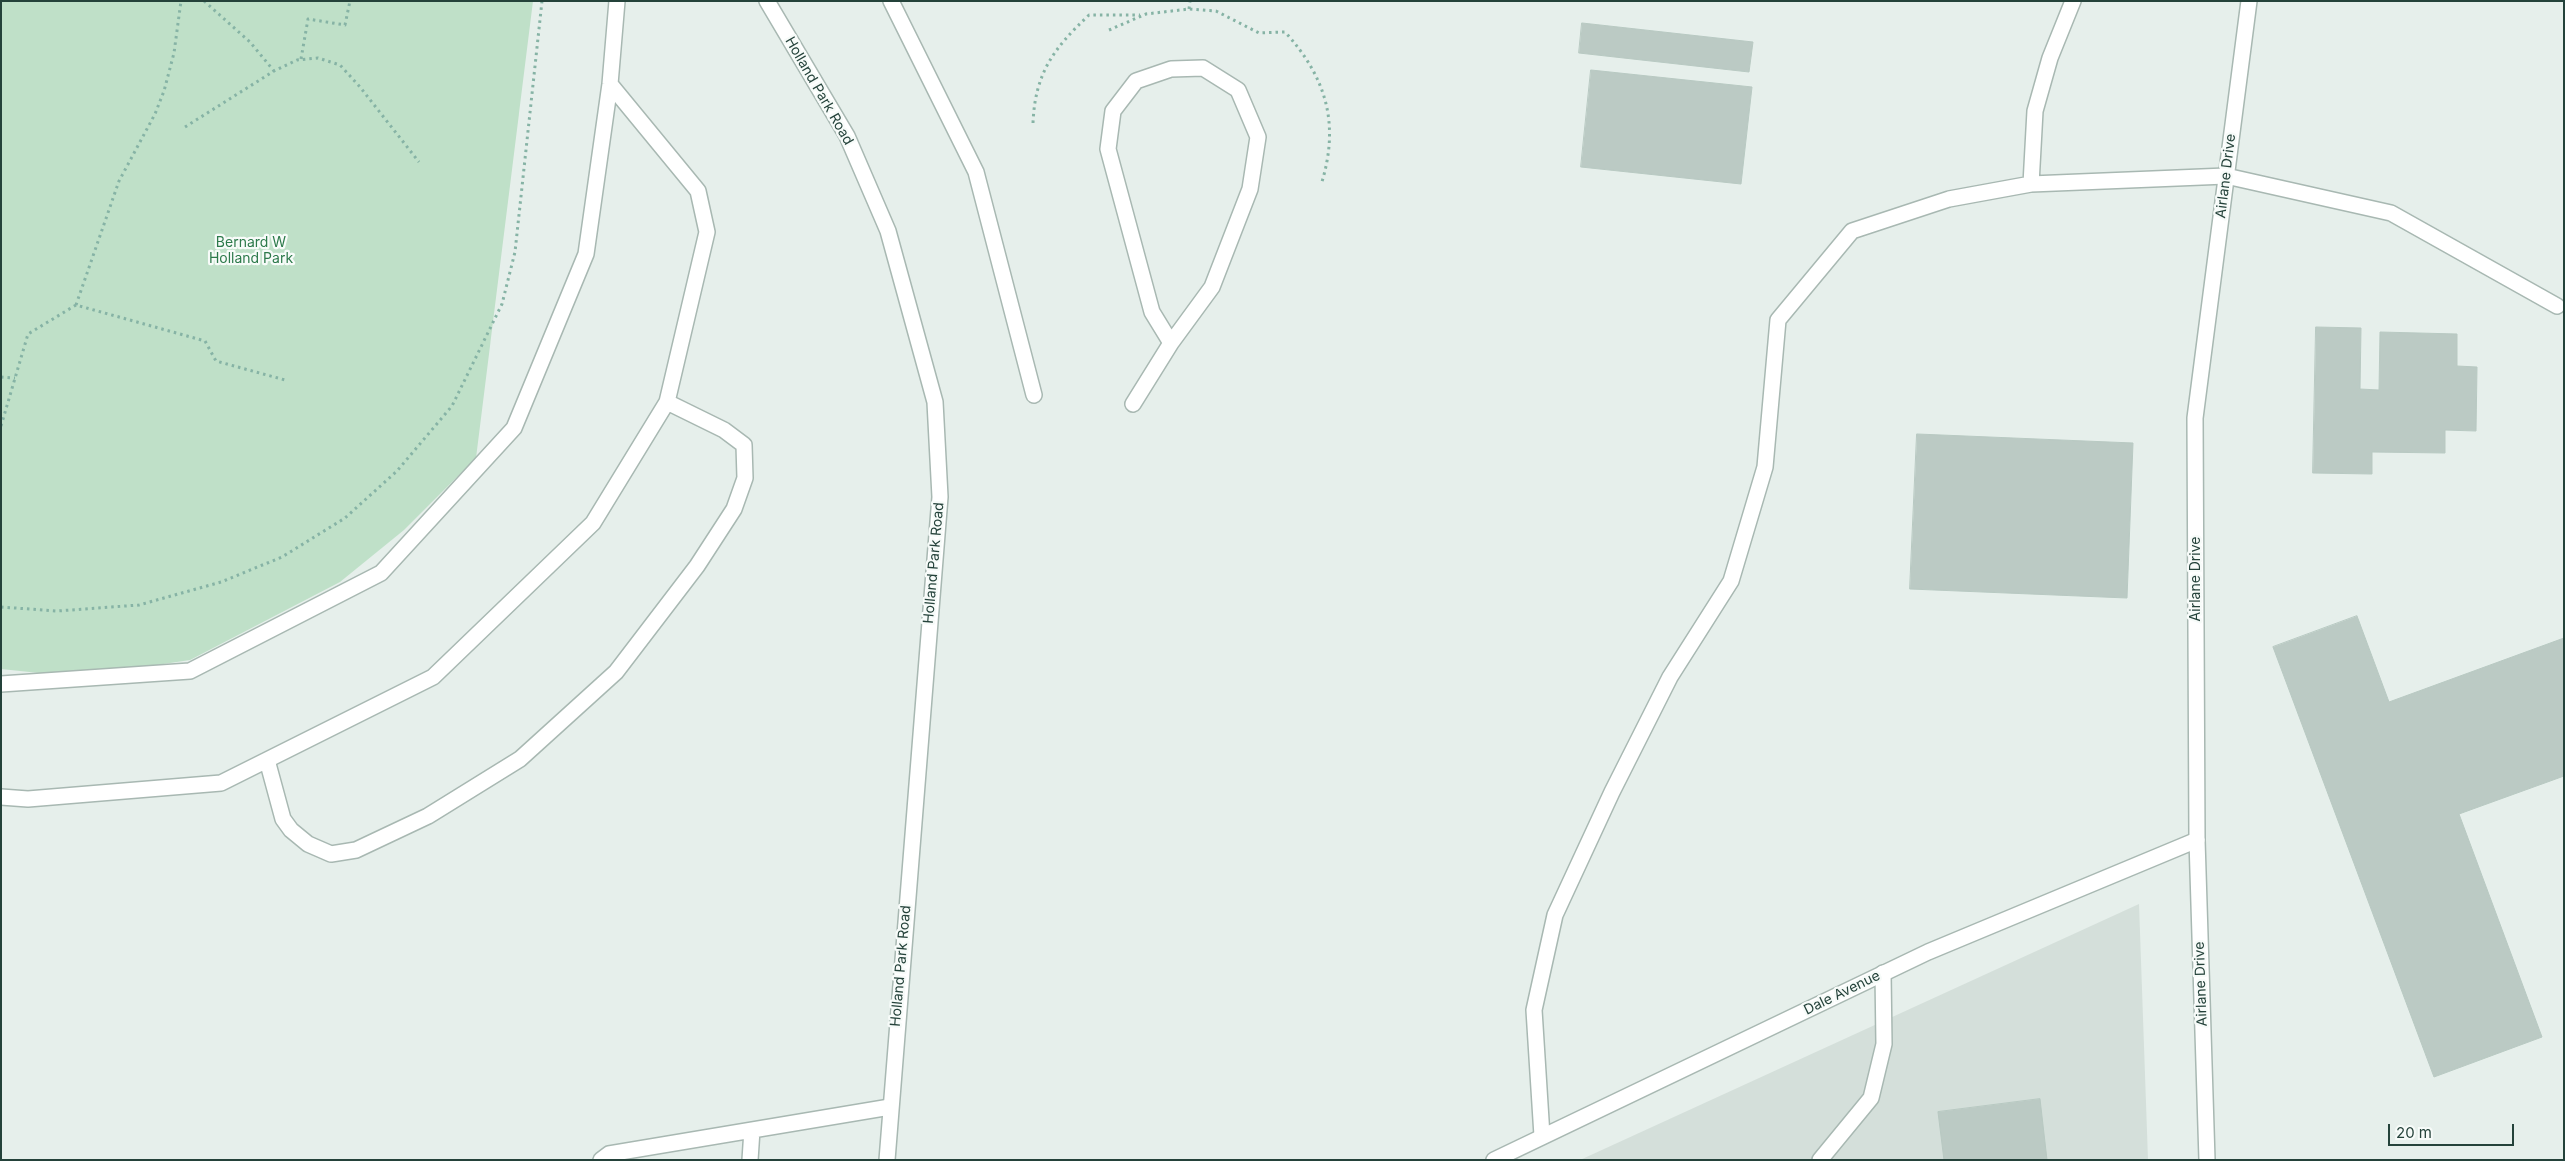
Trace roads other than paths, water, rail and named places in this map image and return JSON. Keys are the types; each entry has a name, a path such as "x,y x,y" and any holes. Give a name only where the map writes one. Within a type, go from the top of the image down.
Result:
{"street":[{"path":"1,684 190,671 381,573 514,428 586,254 610,84 617,1"},
{"name":"Holland Park Road","path":"767,1 848,136 888,231 935,402 940,498 887,1160"},
{"path":"891,1 976,172 1034,395"},
{"path":"2031,184 2035,112 2050,58 2073,1"},
{"name":"Airlane Drive","path":"2207,1160 2197,840 2195,418 2249,1"},
{"path":"1134,404 1171,343 1212,287 1250,189 1258,137 1238,90 1203,68 1172,69 1136,81 1113,111 1108,149 1152,312 1171,343"},
{"path":"1,797 28,799 221,783 433,677 593,522 667,402 707,232 698,190 610,84"},
{"path":"1542,1136 1534,1010 1555,916 1612,792 1670,677 1731,581 1765,467 1778,320 1852,231 1949,199 2031,184 2226,176 2391,213 2557,306"},
{"path":"267,760 283,819 308,844 332,854 356,850 428,816 520,759 616,672 697,566 734,509 745,478 744,445 724,430 667,402"},
{"name":"Dale Avenue","path":"1494,1160 1928,952 2197,840"},
{"path":"1820,1160 1871,1098 1884,1044 1883,973"},
{"path":"601,1160 610,1154 890,1107"},
{"path":"750,1160 752,1130"}],"park label":[{"name":"Bernard W Holland Park","path":"251,252"}]}
